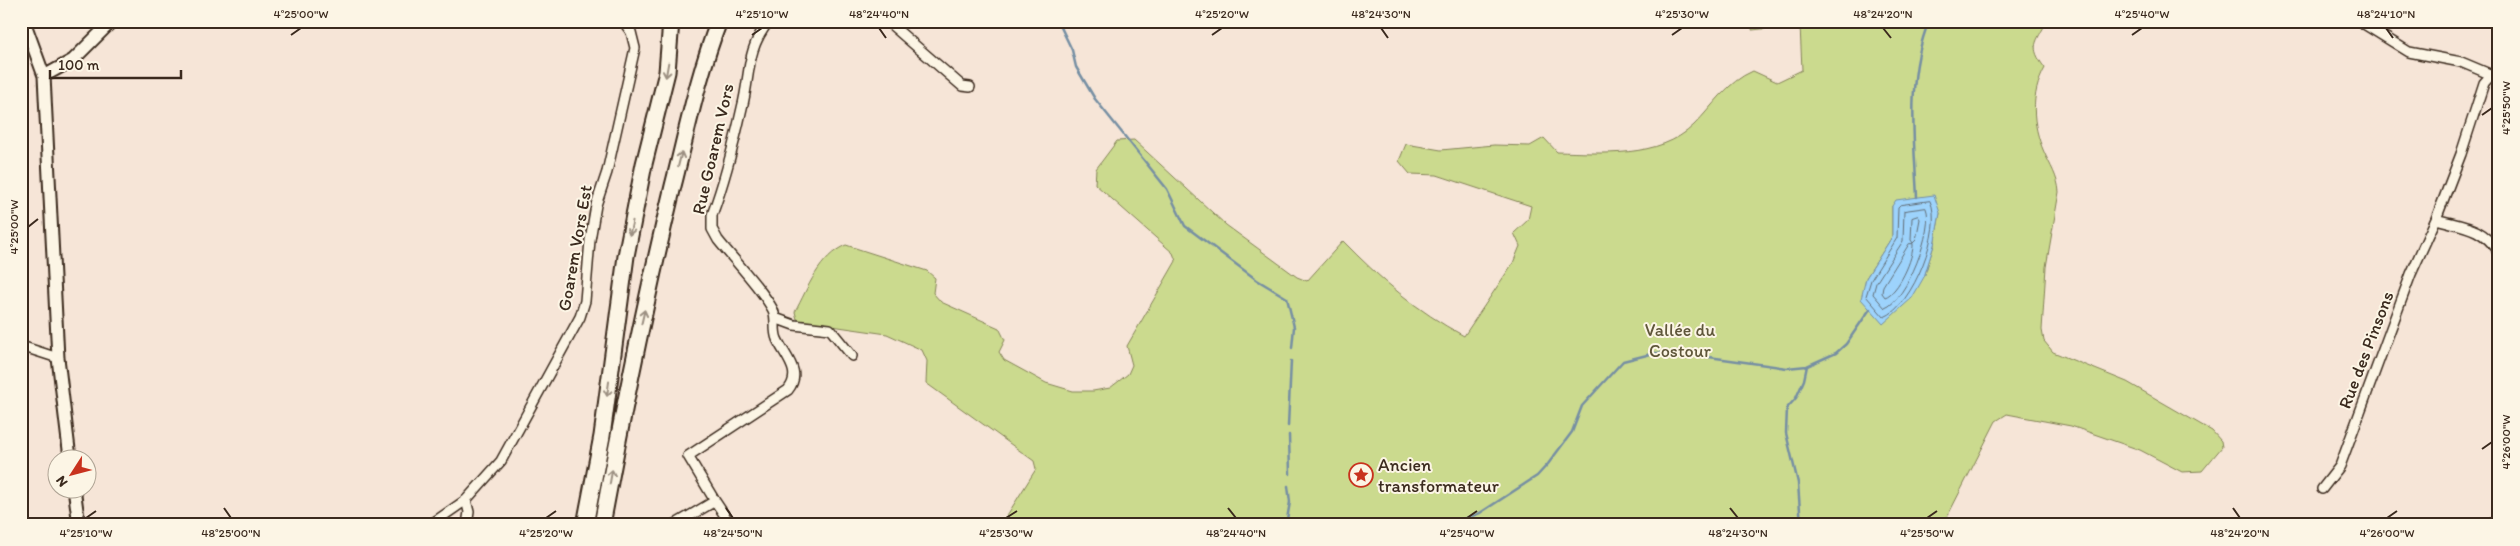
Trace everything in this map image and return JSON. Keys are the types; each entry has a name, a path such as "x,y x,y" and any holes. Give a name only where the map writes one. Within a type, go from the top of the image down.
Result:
{"highway":[{"path":"585,525 602,436 626,256 667,72 671,21"},
{"path":"602,525 642,324 667,213 704,59 719,21"}],"street":[{"path":"24,21 44,76 58,358 69,448"},
{"path":"44,76 73,60 112,21"},
{"name":"Goarem Vors Est","path":"430,525 466,500 501,461 580,317 585,301 590,240 596,206 607,172 635,48 631,32 623,21"},
{"name":"Rue Goarem Vors","path":"731,525 688,456 788,390 793,384 794,368 774,330 774,311 718,240 712,229 712,215 743,105 751,53 758,34 769,21"},
{"path":"887,21 962,86 970,88"},
{"path":"2359,21 2409,52 2461,62 2495,76"},
{"name":"Rue des Pinsons","path":"2322,488 2340,466 2412,274 2451,183 2484,83 2495,76"},
{"path":"2436,220 2481,232 2488,237 2499,252"},
{"path":"774,318 794,325 830,329 852,356"},
{"path":"21,346 58,358"},
{"path":"75,498 79,525"},
{"path":"466,500 469,512 467,525"},
{"path":"674,525 715,501"}],"green space":[{"name":"Vallée du Costour","path":"1754,21 2047,21 2037,40 2035,49 2045,68 2037,89 2034,110 2040,141 2055,176 2059,192 2046,267 2042,330 2044,341 2053,352 2127,382 2212,431 2221,441 2222,447 2202,471 2182,472 2140,450 2071,426 2007,414 1996,421 1943,525 1225,525 1219,519 1188,525 1001,525 1036,469 1034,461 926,383 927,361 922,350 887,334 804,322 797,319 795,312 815,274 828,257 846,245 927,271 935,278 933,293 941,302 999,328 1005,340 999,352 1004,360 1046,383 1073,391 1093,391 1110,388 1128,374 1132,365 1127,346 1176,261 1173,253 1095,184 1096,169 1117,141 1134,140 1226,225 1297,277 1307,281 1343,241 1371,268 1415,305 1464,336 1513,263 1520,246 1514,233 1528,220 1531,206 1437,175 1410,174 1399,161 1406,144 1441,150 1494,145 1530,146 1544,138 1557,152 1610,153 1647,149 1664,144 1680,136 1694,125 1735,81 1753,71 1777,82 1802,70 1800,25 1752,30","holes":["1892,206 1940,213 1934,245 1924,277 1866,278 1892,237"]}],"water":[{"path":"1934,195 1940,213 1934,245 1924,277 1912,298 1883,324 1861,299 1866,278 1892,237 1892,206 1896,200"}],"waterway":[{"path":"1058,21 1072,50 1076,67 1095,99 1167,189 1185,226 1257,280 1287,298 1294,327 1292,348"},
{"path":"1917,197 1913,130 1914,86 1922,42 1929,21"},
{"path":"1448,525 1480,513 1537,476 1572,432 1582,406 1623,361 1655,353 1680,353 1787,368 1807,366 1836,353 1846,344 1870,309"},
{"path":"1288,426 1291,361"},
{"path":"1801,525 1798,483 1786,433 1787,408 1796,398 1804,380 1807,366"},
{"path":"1289,435 1290,474"},
{"path":"1286,525 1290,502 1288,486"}],"place":[{"name":"Ancien transformateur","path":"1361,475"}]}
